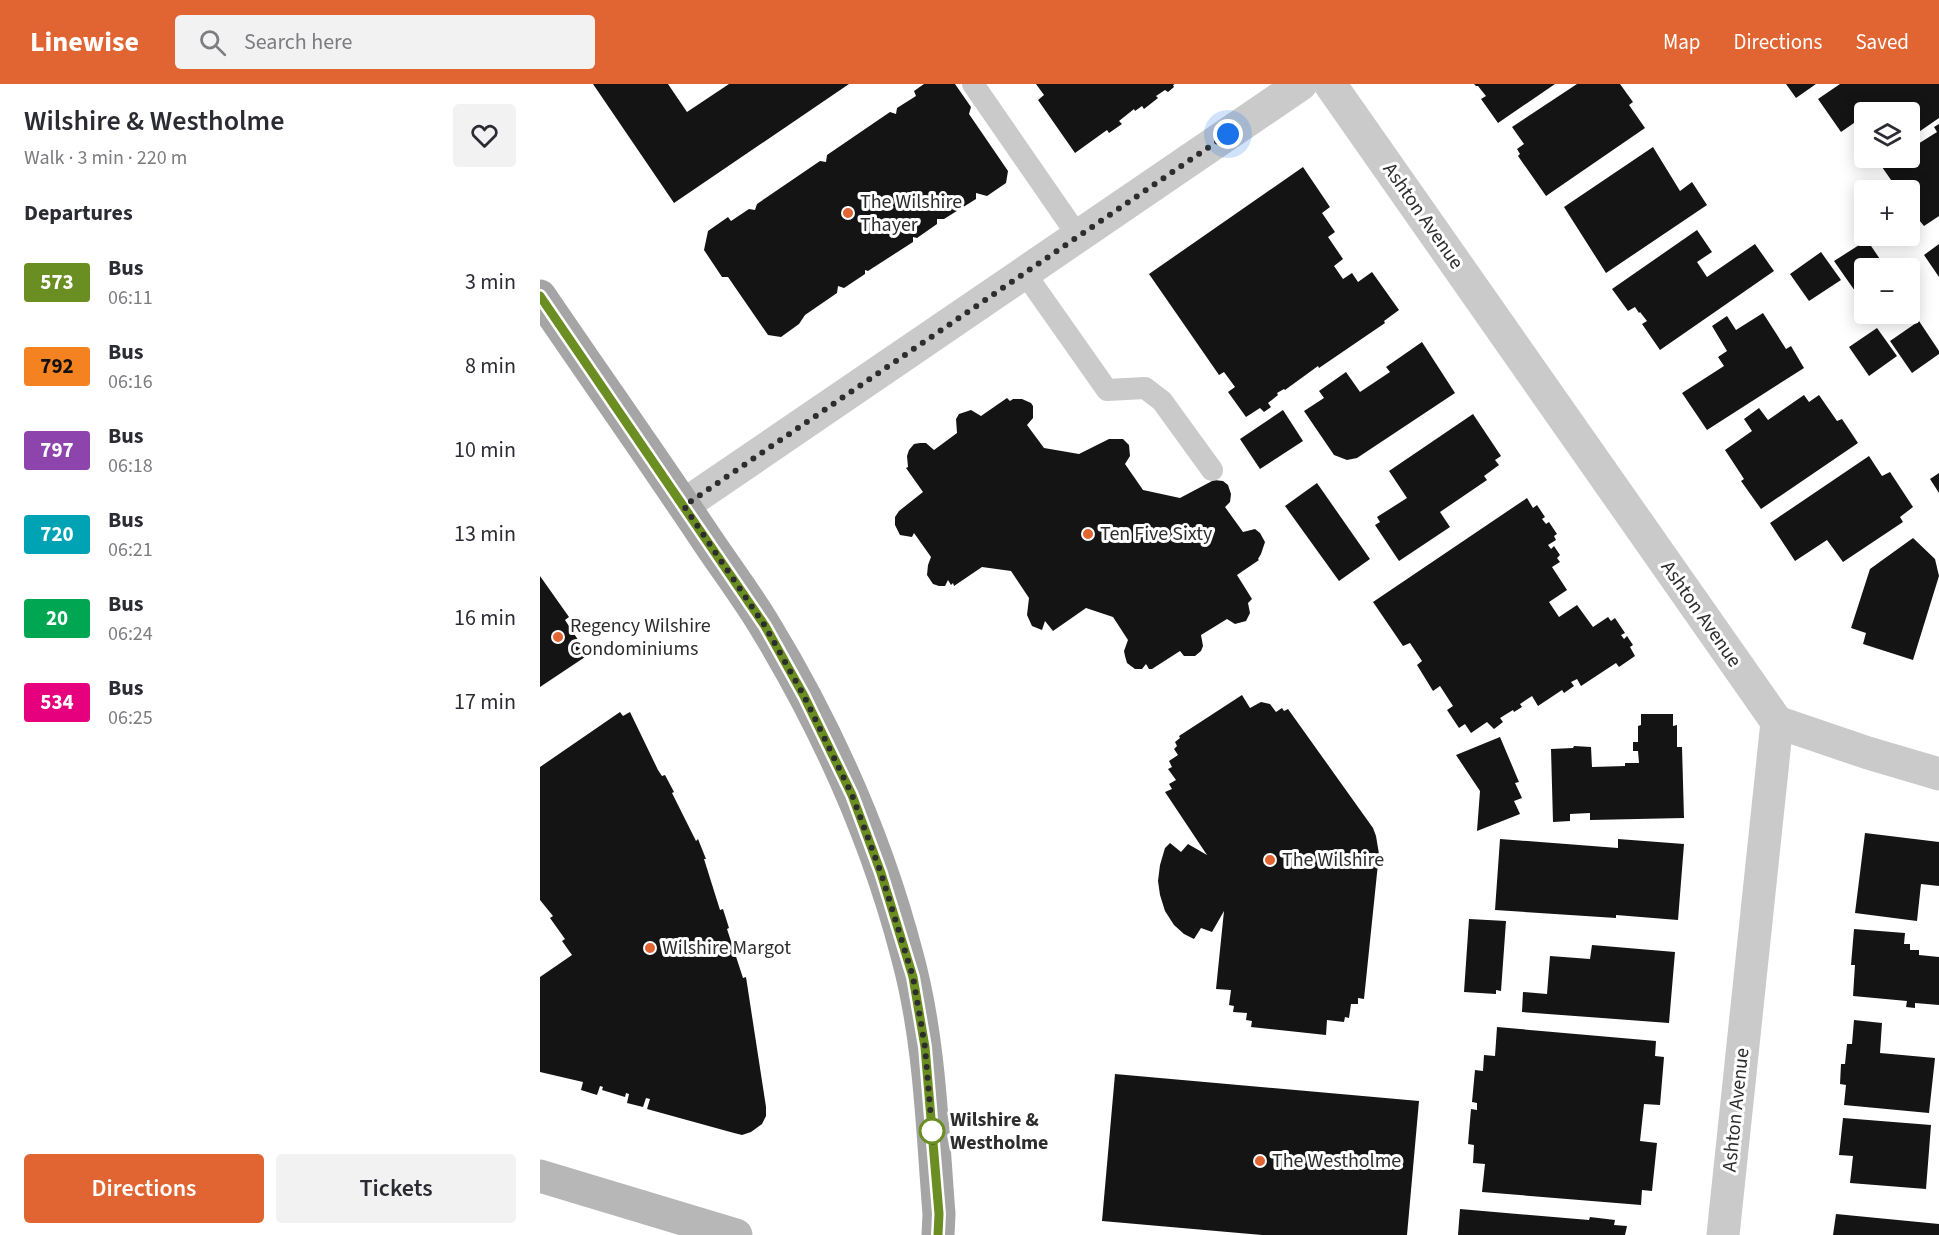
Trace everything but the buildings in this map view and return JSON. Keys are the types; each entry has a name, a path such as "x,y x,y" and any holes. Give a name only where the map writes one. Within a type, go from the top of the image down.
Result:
{"main road":[{"path":"540,296 765,626 804,696 852,795 907,953 925,1047 939,1214 938,1235"}],"street":[{"path":"684,506 1301,84"},
{"name":"Ashton Avenue","path":"1330,84 1777,722 1723,1235"},
{"path":"1777,722 1939,774"},
{"path":"540,1176 736,1235"}],"lane":[{"path":"973,84 1078,236"},
{"path":"1024,272 1107,390 1145,388 1162,401 1212,470"}],"bus line":[{"name":"573","path":"540,296 765,626 804,696 852,795 881,873 913,977 925,1047 939,1214 938,1235"}],"place":[{"name":"The Wilshire Thayer","path":"848,213"},
{"name":"Ten Five Sixty","path":"1088,534"},
{"name":"Regency Wilshire Condominiums","path":"558,637"},
{"name":"The Wilshire","path":"1270,860"},
{"name":"Wilshire Margot","path":"650,948"},
{"name":"Wilshire & Westholme","path":"932,1131"},
{"name":"The Westholme","path":"1260,1161"}],"route":[{"path":"932,1131 933,1142 925,1047 913,977 881,873 852,795 804,696 765,626 684,506 1228,134"}]}
